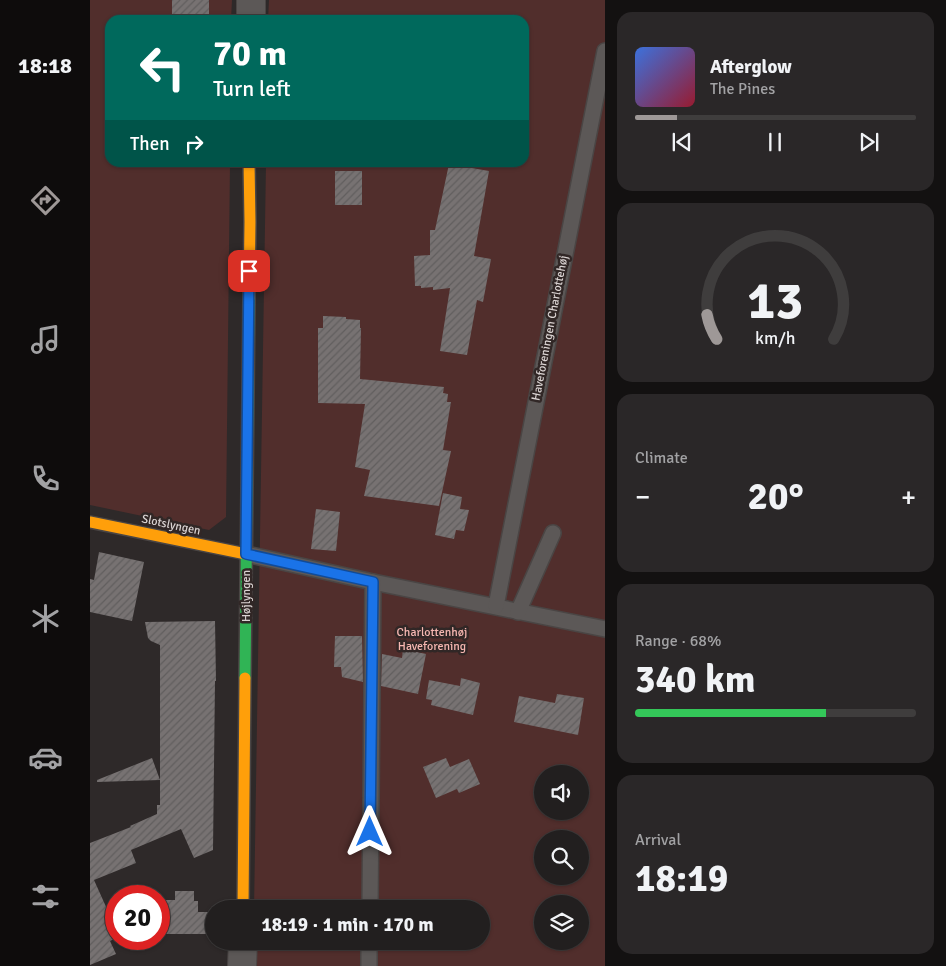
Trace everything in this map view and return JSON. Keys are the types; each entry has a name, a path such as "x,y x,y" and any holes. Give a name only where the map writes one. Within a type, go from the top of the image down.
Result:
{"street":[{"path":"250,15 251,0"},
{"name":"Højlyngen","path":"243,900 249,167"},
{"name":"Slotslyngen","path":"90,522 246,554"},
{"path":"242,966 243,950"}],"lane":[{"name":"Haveforeningen Charlottehøj","path":"496,606 605,51"},
{"path":"518,612 554,533"},
{"path":"246,554 605,629"},
{"path":"370,900 373,582"},
{"path":"369,950 369,966"}],"green space":[{"path":"90,0 232,0 231,15 105,15 105,167 230,167 226,517 209,530 90,505"},
{"name":"Charlottenhøj Haveforening","path":"269,0 605,0 605,966 253,966 253,950 490,950 490,900 254,900 266,167 529,167 529,15 268,15"}],"building":[{"path":"172,0 209,0 209,15 172,15"},
{"path":"448,167 466,167 489,171 474,256 491,259 483,302 477,300 467,355 440,351 450,288 433,290 433,287 421,288 421,286 415,286 414,256 430,255 430,230 435,230"},
{"path":"335,171 362,171 362,205 335,205"},
{"path":"323,316 360,320 360,379 444,387 443,393 448,394 447,402 451,402 443,450 451,451 439,506 364,496 370,470 355,467 365,404 318,403 318,328 323,328"},
{"path":"443,493 462,497 460,509 469,510 464,531 456,530 454,539 435,535"},
{"path":"316,509 340,512 336,551 311,549"},
{"path":"99,552 144,562 132,621 90,612 90,579 94,580"},
{"path":"215,621 216,681 213,850 194,858 181,829 131,850 136,863 94,880 105,904 105,950 114,950 116,954 90,965 90,843 131,827 157,814 157,805 160,805 160,645 148,638 145,622"},
{"path":"335,636 362,636 363,682 342,677 341,667 334,667"},
{"path":"403,649 426,654 418,694 381,686 382,654 402,658"},
{"path":"461,678 480,683 473,715 431,705 432,700 426,699 429,680 460,686"},
{"path":"557,694 584,698 578,735 514,722 519,696 555,703"},
{"path":"152,758 160,780 97,782 97,780"},
{"path":"446,758 450,767 469,759 480,784 459,793 457,789 436,798 423,767"},
{"path":"175,891 194,891 194,901 198,901 198,912 205,912 205,934 170,934 170,900 175,900"}],"traffic: fast":[{"path":"245,678 249,298"}],"traffic: slow":[{"path":"249,167 249,298"},
{"path":"90,522 246,554"},
{"path":"243,900 245,678"}],"route":[{"path":"249,271 246,554 373,582 370,832"}]}
